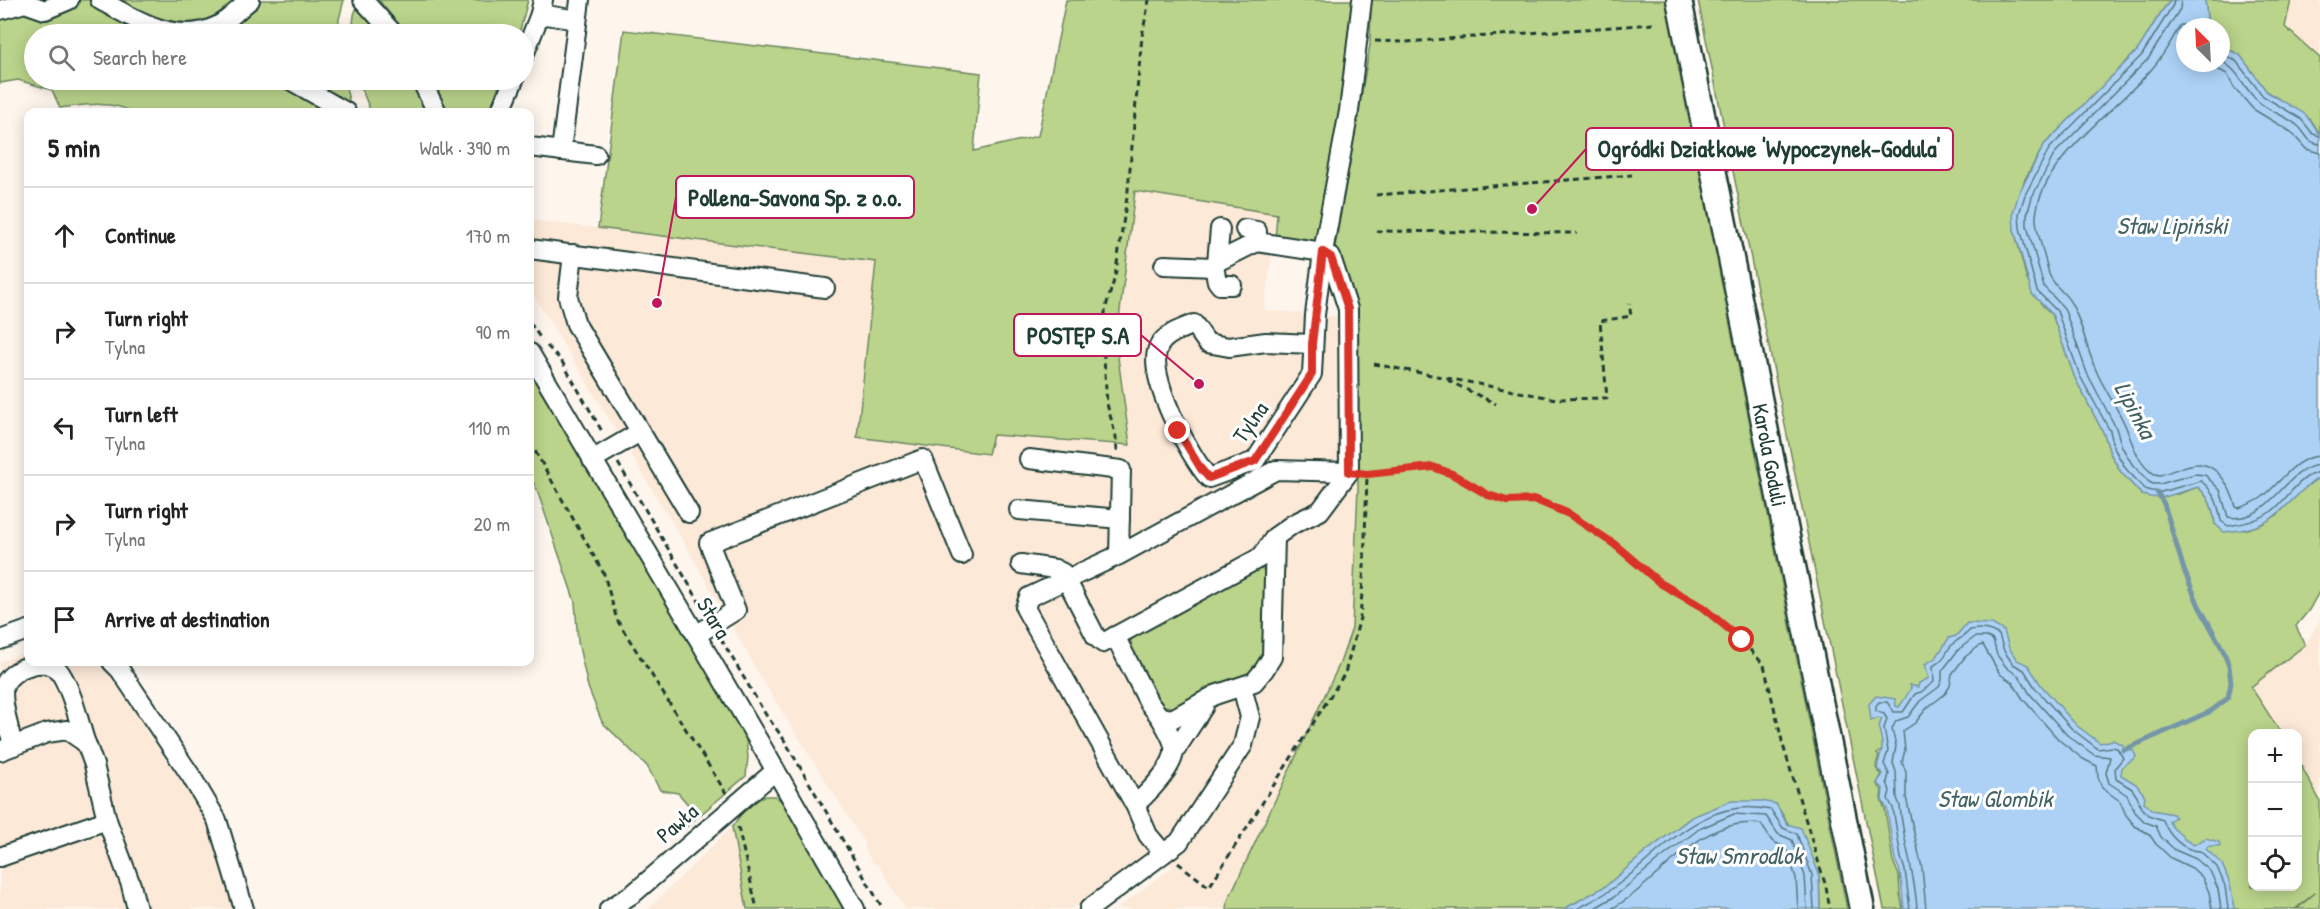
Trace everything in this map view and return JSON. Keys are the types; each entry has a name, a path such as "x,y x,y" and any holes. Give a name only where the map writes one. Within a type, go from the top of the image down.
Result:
{"main road":[{"name":"Karola Goduli","path":"1679,0 1862,909"}],"street":[{"path":"0,10 25,1 45,10 69,0"},
{"path":"99,0 145,24"},
{"path":"221,24 250,0"},
{"path":"363,0 385,24"},
{"path":"561,151 580,0"},
{"name":"Tylna","path":"1312,344 1266,342 1229,347 1207,343 1194,324 1168,336 1158,347 1156,368 1170,414 1201,469 1209,478 1255,461 1312,374 1312,344 1323,252 1349,111 1362,0"},
{"path":"534,28 542,7 577,20"},
{"path":"308,90 339,108"},
{"path":"426,90 435,108"},
{"path":"502,108 510,90"},
{"path":"534,148 596,155"},
{"path":"1220,229 1216,264 1217,281 1220,285 1232,285"},
{"path":"1021,564 1055,569 1063,573 1096,637 1102,643 1261,557 1275,537 1293,524 1320,512 1358,473 1348,309 1331,257 1323,252 1251,235 1216,264 1164,265"},
{"path":"534,249 825,288"},
{"path":"573,254 567,297 576,324 689,513"},
{"name":"Stara","path":"534,361 855,909"},
{"path":"592,459 640,432"},
{"path":"696,635 736,610 709,543 923,459 962,555"},
{"path":"1029,459 1121,470 1119,555"},
{"path":"1163,853 1148,835 1135,805 1025,608 1029,597 1119,555 1276,470 1358,473"},
{"path":"1019,510 1120,519"},
{"path":"1160,717 1172,719 1210,699 1254,682 1272,657 1275,537"},
{"path":"0,640 24,631"},
{"path":"1115,636 1149,703 1160,717 1174,745 1174,752"},
{"path":"33,666 11,675 4,686 2,698 7,748 47,733 67,730 86,745"},
{"path":"52,666 61,672 94,765 107,820 131,885 137,909"},
{"path":"116,666 191,776 217,820 244,909"},
{"path":"1089,909 1179,842 1243,745 1250,717 1242,687"},
{"path":"1135,805 1164,773 1174,752 1210,699"},
{"name":"Pawła","path":"609,909 634,893 775,771"},
{"path":"0,857 107,820"}],"path":[{"path":"1121,470 1117,463 1116,438 1107,404 1102,328 1115,277 1128,190 1142,36 1149,0"},
{"path":"1359,36 1379,42 1406,42 1653,24"},
{"path":"1376,195 1632,175"},
{"path":"1376,231 1577,232"},
{"path":"1374,364 1556,399 1607,398 1600,321 1631,316 1629,303"},
{"path":"1449,379 1496,404"},
{"path":"534,449 604,574 616,620 733,806 757,909"},
{"path":"1163,853 1209,887 1345,673 1360,618 1364,567 1358,473 1433,467 1452,474 1488,495 1507,501 1536,500 1569,514 1614,544 1660,583 1702,607 1742,640 1764,665 1783,745 1826,887 1830,909"}],"shaded area":[{"path":"2291,0 2320,0 2320,58 2284,27"},
{"path":"1135,191 1277,214 1264,310 1338,317 1341,355 1339,465 1358,466 1352,628 1340,663 1228,900 1227,909 1117,909 1173,867 1154,851 1125,869 1072,909 906,909 878,865 873,863 864,848 864,842 766,686 678,532 534,296 534,220 877,262 988,453 993,435 1130,444 1116,343"},
{"path":"2320,620 2320,801 2302,767 2302,729 2278,729 2251,687 2305,645"},
{"path":"24,653 24,666 102,666 110,675 205,818 234,909 0,909 0,662"},
{"path":"732,827 747,909 648,909"}],"green space":[{"path":"0,0 344,0 339,24 24,24 24,82 18,80 0,83"},
{"path":"359,0 379,24 353,24"},
{"path":"379,0 528,0 522,24 397,24"},
{"path":"1066,0 1355,0 1354,37 1320,240 1315,244 1275,240 1277,214 1135,191 1116,343 1130,445 993,435 988,454 857,437 876,262 598,228 624,30 981,73 974,151 1038,136"},
{"path":"1371,0 1665,0 1847,909 1820,909 1819,874 1776,804 1692,817 1606,886 1564,909 1227,909 1228,900 1340,663 1352,628 1358,487 1356,316 1335,262 1335,247 1370,45"},
{"path":"1698,0 2172,0 2163,9 2137,51 2044,145 2024,181 2014,229 2027,280 2043,306 2052,314 2075,378 2104,434 2110,453 2121,472 2142,495 2178,494 2198,487 2210,504 2215,524 2245,530 2277,515 2304,487 2320,477 2320,590 2309,610 2296,626 2305,645 2251,687 2278,729 2248,729 2248,891 2302,891 2302,767 2320,801 2320,909 2297,909 2316,892 2295,909 2207,909 1996,672 1877,754 1879,756 1876,768 1882,774 1877,784 1882,790 1881,799 1885,809 1893,861 1899,875 1903,909 1884,909"},
{"path":"2205,0 2291,0 2285,27 2320,58 2320,134 2311,120 2267,92 2240,55 2230,50 2230,18 2207,18"},
{"path":"52,90 346,90 351,108 124,108 97,104 60,108"},
{"path":"362,90 420,90 428,108 369,108"},
{"path":"436,90 497,90 490,108 443,108"},
{"path":"534,377 745,732 748,757 746,776 686,827 692,809 678,793 660,790 647,766 602,722 588,687 578,642 575,602 534,484"},
{"path":"1258,568 1267,572 1267,623 1264,649 1255,669 1240,681 1218,692 1175,708 1164,706 1154,697 1132,651 1131,640 1136,632"},
{"path":"765,796 775,796 785,804 846,909 747,909 732,827 747,806"}],"water":[{"name":"Staw Lipiński","path":"2172,0 2205,0 2207,18 2176,18 2176,72 2230,72 2230,50 2240,55 2267,92 2305,114 2320,134 2320,477 2265,522 2246,529 2224,532 2215,524 2210,504 2198,487 2161,498 2150,497 2142,495 2121,472 2075,378 2052,314 2032,294 2014,229 2013,213 2019,193 2044,145 2137,51"},
{"name":"Staw Glombik","path":"1967,623 1992,624 2004,631 2009,648 2017,660 2028,665 2041,685 2076,725 2100,743 2113,740 2123,745 2123,750 2133,750 2136,757 2122,767 2121,775 2136,784 2145,796 2144,802 2152,810 2173,814 2175,817 2169,821 2170,824 2184,839 2194,845 2206,838 2219,842 2220,846 2208,846 2206,849 2222,864 2230,884 2234,909 1904,909 1900,871 1895,860 1887,809 1882,800 1883,788 1877,783 1883,774 1878,770 1882,750 1879,726 1882,719 1871,721 1869,704 1876,696 1895,699 1896,706 1899,707 1911,688 1910,685 1918,687 1919,683 1929,678 1925,664 1936,658 1949,638 1956,636"},
{"name":"Staw Smrodlok","path":"1731,801 1761,801 1776,804 1787,824 1801,828 1819,874 1820,909 1564,909 1606,886 1692,817"}],"waterway":[{"name":"Lipinka","path":"2124,750 2211,711 2228,698 2231,683 2229,666 2223,650 2199,606 2184,570 2164,504 2157,492"}],"tram line":[{"path":"1693,0 1876,909"}],"place":[{"name":"Ogródki Działkowe 'Wypoczynek-Godula'","path":"1532,209"},
{"name":"Pollena-Savona Sp. z o.o.","path":"657,303"},
{"name":"POSTĘP S.A","path":"1199,384"}],"route":[{"path":"1178,431 1209,478 1255,461 1312,374 1312,344 1323,252 1331,257 1348,309 1349,472 1367,474 1433,467 1452,474 1488,495 1507,501 1536,500 1569,514 1614,544 1660,583 1702,607 1742,640"}]}
